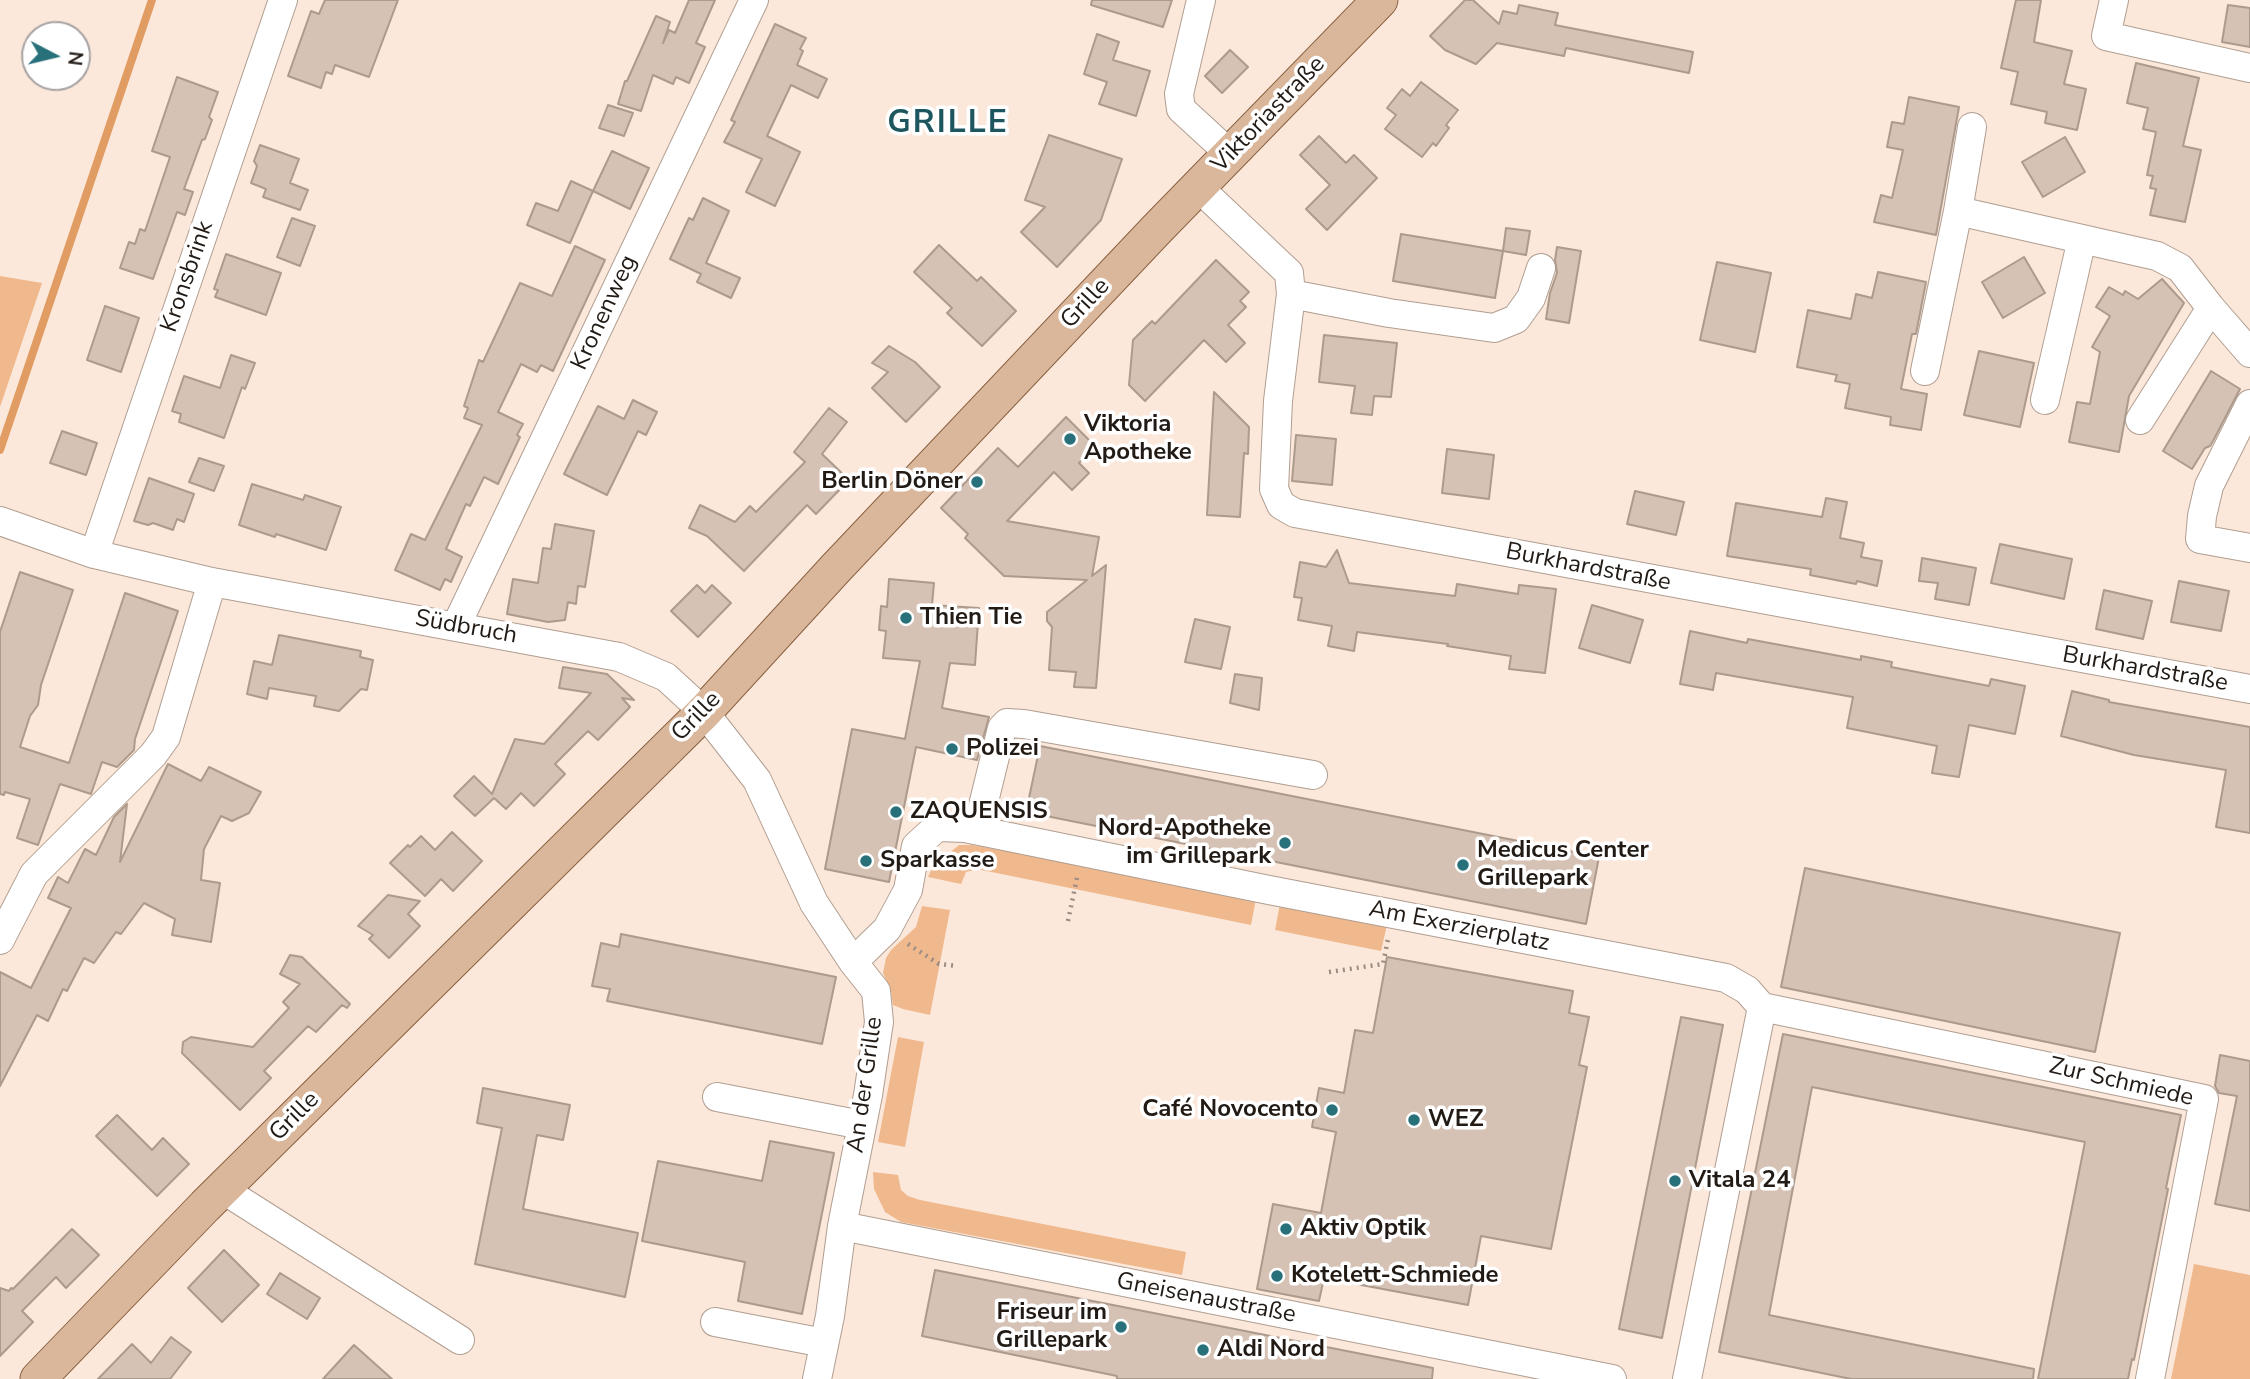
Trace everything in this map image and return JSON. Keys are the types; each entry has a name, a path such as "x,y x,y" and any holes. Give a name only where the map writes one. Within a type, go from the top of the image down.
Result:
{"main road":[{"name":"Viktoriastraße","path":"1157,229 1380,0"},
{"name":"Grille","path":"38,1379 222,1189 704,712 836,568 1157,229"}],"street":[{"name":"Kronsbrink","path":"94,554 283,0"},
{"name":"Kronenweg","path":"456,626 754,0"},
{"path":"1201,0 1179,94 1181,109 1230,154"},
{"path":"2114,0 2106,36 2250,68"},
{"path":"1925,371 1958,211 1972,127"},
{"name":"Burkhardstraße","path":"1198,187 1289,272 1291,294 1278,401 1275,489 1281,505 1295,513 2250,689"},
{"path":"1958,211 2157,256 2180,268 2250,353"},
{"path":"2045,400 2082,239"},
{"path":"1291,294 1389,313 1494,328 1516,320 1531,298 1541,268"},
{"path":"2140,420 2211,308"},
{"path":"2250,404 2209,486 2200,538 2250,548"},
{"name":"Südbruch","path":"0,522 94,554 212,582 619,657 666,677 704,712"},
{"path":"0,940 34,874 153,755 166,737 212,582"},
{"name":"An der Grille","path":"704,712 757,780 814,904 876,991 879,1022 817,1379"},
{"path":"977,830 1002,728 1012,723 1313,775"},
{"name":"Am Exerzierplatz","path":"853,962 887,929 908,890 916,846 937,827 977,830 1726,978 1747,990 1762,1007"},
{"path":"1687,1379 1762,1007"},
{"name":"Zur Schmiede","path":"1762,1007 2204,1099 2150,1379"},
{"path":"717,1097 862,1125"},
{"path":"222,1189 460,1340"},
{"name":"Gneisenaustraße","path":"842,1226 1518,1371 1612,1379"},
{"path":"715,1322 824,1343"}],"path":[{"path":"1068,921 1082,852"},
{"path":"1329,972 1383,964 1393,914"},
{"path":"887,929 939,964 957,966"}],"shaded area":[{"path":"0,276 42,283 0,407"},
{"path":"959,845 973,845 1256,899 1251,925 977,869 966,872 961,884 928,877 933,866"},
{"path":"1280,904 1387,925 1381,951 1275,930"},
{"path":"922,906 950,910 930,1015 893,1005 891,991 883,973 891,950 916,927"},
{"path":"898,1037 924,1042 905,1147 878,1142"},
{"path":"873,1172 898,1175 901,1190 920,1200 1186,1252 1182,1275 901,1222 885,1212 874,1189"},
{"path":"2194,1264 2250,1275 2250,1379 2171,1379"}],"building":[{"path":"325,0 398,0 369,77 335,65 332,74 326,72 321,88 288,76 311,11 319,14"},
{"path":"689,0 715,0 696,43 705,47 689,83 676,77 673,84 653,75 641,111 618,104 625,81 656,16 670,22 663,43 669,30 675,33"},
{"path":"1092,0 1172,0 1163,27 1091,5"},
{"path":"1465,0 1473,0 1499,24 1503,11 1517,14 1519,5 1558,13 1555,25 1693,52 1689,73 1566,48 1564,56 1497,43 1476,64 1445,50 1430,36"},
{"path":"2016,0 2041,0 2034,42 2072,51 2064,84 2086,89 2077,130 2045,123 2047,112 2011,104 2018,72 2001,68"},
{"path":"2228,5 2250,8 2250,47 2222,42"},
{"path":"775,24 806,38 800,49 803,51 797,65 827,79 818,98 791,85 767,136 800,152 775,206 746,192 762,159 724,142 735,122 731,120"},
{"path":"1097,34 1119,42 1113,60 1150,71 1136,116 1099,104 1107,82 1084,74"},
{"path":"1230,50 1248,67 1222,93 1205,76"},
{"path":"2136,63 2199,78 2183,146 2201,150 2185,222 2150,215 2156,189 2150,188 2153,176 2147,175 2156,132 2143,129 2148,108 2127,103"},
{"path":"177,77 218,92 209,117 212,120 184,189 193,192 185,215 177,212 153,279 120,268 129,242 135,244 140,229 145,231 170,157 152,151"},
{"path":"1421,82 1458,110 1446,125 1449,128 1436,146 1433,143 1422,157 1385,129 1396,115 1387,108 1402,89 1410,96"},
{"path":"1909,97 1959,107 1936,235 1874,222 1881,195 1892,198 1903,150 1887,147 1892,122 1904,124"},
{"path":"608,105 633,113 624,136 599,128"},
{"path":"1049,135 1122,159 1101,220 1057,267 1021,232 1045,207 1025,200"},
{"path":"1319,136 1346,163 1354,155 1377,178 1327,230 1306,209 1330,185 1300,155"},
{"path":"2065,137 2085,172 2043,197 2022,162"},
{"path":"260,145 299,159 290,183 308,190 300,210 263,197 266,189 251,183 257,166 254,161"},
{"path":"612,151 649,168 630,209 593,191"},
{"path":"571,181 593,191 570,243 527,225 536,203 558,211"},
{"path":"703,198 729,211 706,263 740,278 731,298 697,282 701,274 670,259 689,218 693,220"},
{"path":"292,218 315,226 300,266 277,257"},
{"path":"1506,228 1530,231 1526,255 1503,251"},
{"path":"1401,234 1503,251 1495,298 1393,281"},
{"path":"939,245 977,281 981,277 1016,311 982,346 947,313 952,308 914,272"},
{"path":"575,246 605,260 553,371 541,365 537,372 521,364 498,412 523,424 517,435 520,437 498,484 484,477 470,506 466,504 446,549 462,557 451,582 445,579 440,590 395,570 411,534 425,540 482,425 464,418 468,408 464,406 479,360 483,362 520,283 552,296"},
{"path":"1557,247 1581,251 1569,323 1546,319 1550,293 1557,273"},
{"path":"226,254 281,273 266,315 215,297 218,290 214,289"},
{"path":"2024,257 2045,293 2003,318 1982,282"},
{"path":"1216,260 1249,292 1240,301 1246,307 1228,325 1245,343 1226,362 1204,340 1145,401 1129,385 1133,340 1152,321 1155,324"},
{"path":"1717,262 1771,273 1755,352 1700,340"},
{"path":"1878,272 1926,282 1901,389 1927,394 1921,430 1890,425 1891,417 1845,408 1850,384 1835,381 1837,375 1797,367 1808,310 1851,319 1856,294 1872,298"},
{"path":"2162,279 2184,303 2129,396 2119,452 2069,442 2077,402 2090,404 2100,352 2092,347 2110,316 2096,307 2109,287 2123,295 2125,291 2138,299"},
{"path":"105,306 139,318 121,372 87,360"},
{"path":"1324,335 1397,343 1391,397 1374,396 1372,415 1351,413 1355,386 1319,382"},
{"path":"889,346 915,362 940,387 906,422 872,388 888,372 872,363"},
{"path":"1979,351 2034,363 2020,427 1964,415"},
{"path":"231,355 255,363 245,389 242,387 224,438 179,422 181,414 172,411 184,376 220,388"},
{"path":"2211,371 2240,389 2210,446 2205,448 2192,469 2163,451"},
{"path":"1214,392 1249,427 1248,454 1244,453 1240,517 1207,515"},
{"path":"633,400 657,412 646,435 638,431 607,495 564,474 598,406 624,419"},
{"path":"829,408 847,422 822,454 849,480 816,514 807,505 744,571 707,536 689,528 700,505 735,522 750,506 756,512 805,462 794,452"},
{"path":"1066,417 1096,447 1079,463 1089,473 1072,490 1054,472 1007,521 1099,537 1092,576 1106,565 1096,688 1074,687 1076,672 1049,670 1052,627 1047,621 1047,612 1087,580 1004,576 965,538 968,534 941,508 998,448 1018,467"},
{"path":"62,431 97,443 86,475 50,463"},
{"path":"1296,435 1336,439 1332,485 1292,481"},
{"path":"1447,449 1494,455 1489,499 1442,493"},
{"path":"199,458 224,466 214,491 189,482"},
{"path":"149,478 194,494 184,522 177,519 173,530 153,523 148,525 134,521"},
{"path":"252,484 303,500 305,495 341,507 326,550 239,525"},
{"path":"1635,491 1684,502 1676,535 1627,524"},
{"path":"1826,498 1847,502 1840,538 1864,543 1861,557 1882,561 1877,586 1810,575 1811,569 1727,556 1736,503 1822,517"},
{"path":"555,524 594,531 585,587 578,586 576,604 568,602 565,620 548,622 507,614 513,579 538,583 543,548 551,549"},
{"path":"2000,544 2072,559 2064,599 1991,583"},
{"path":"1337,550 1349,583 1455,596 1457,584 1518,594 1519,585 1556,589 1545,673 1509,669 1511,656 1447,646 1448,644 1357,632 1354,651 1328,646 1332,626 1298,620 1302,598 1294,597 1300,562 1326,567"},
{"path":"1922,558 1976,568 1969,605 1935,599 1938,583 1919,581"},
{"path":"20,572 73,590 41,685 38,705 30,716 20,747 69,763 125,593 178,611 135,739 134,750 117,767 102,762 91,794 60,784 38,845 17,838 30,799 5,792 4,795 0,794 0,632"},
{"path":"889,579 934,583 932,605 979,608 975,665 950,663 942,708 989,717 977,760 916,747 889,882 825,869 852,729 905,739 920,661 883,658 886,631 879,630 881,606 887,607"},
{"path":"2179,581 2229,591 2221,631 2171,622"},
{"path":"697,585 705,593 712,585 731,603 698,637 671,611"},
{"path":"2104,590 2152,601 2143,639 2096,629"},
{"path":"1592,605 1643,620 1630,663 1579,648"},
{"path":"1195,619 1230,627 1221,669 1185,662"},
{"path":"1690,631 1747,643 1748,639 1861,660 1861,656 1892,662 1891,667 1989,686 1991,679 2025,686 2015,734 1969,725 1959,777 1932,773 1937,746 1847,728 1853,697 1716,673 1713,690 1680,684"},
{"path":"279,635 361,651 360,657 373,660 367,690 361,689 339,711 314,706 316,696 269,688 267,699 247,694 254,661 272,665"},
{"path":"563,667 607,674 634,700 622,698 630,707 598,740 588,731 555,764 565,774 534,806 521,793 506,809 494,798 475,816 454,796 474,776 492,794 515,739 544,744 591,693 559,688"},
{"path":"1235,674 1262,678 1259,710 1230,703"},
{"path":"2072,691 2109,702 2250,727 2250,833 2216,827 2226,770 2134,755 2061,736"},
{"path":"1040,746 1599,857 1586,924 1026,812"},
{"path":"168,764 201,781 209,767 261,792 249,813 232,821 221,816 204,849 201,880 220,883 211,942 172,935 175,919 144,903 121,934 116,932 94,963 84,958 67,991 63,989 48,1021 37,1015 0,1086 0,972 31,988 71,908 48,898 58,877 68,883 85,849 96,855 114,817 127,804 120,862"},
{"path":"452,832 482,861 453,891 441,879 425,896 390,863 421,836 435,850"},
{"path":"1805,868 2120,933 2095,1052 1781,987"},
{"path":"388,895 420,901 408,914 420,926 389,958 369,939 373,935 358,926"},
{"path":"621,934 836,977 822,1044 607,1001 610,989 592,986 601,943 619,947"},
{"path":"290,955 302,957 350,1004 347,1008 342,1005 316,1032 308,1026 264,1071 271,1078 240,1110 182,1053 183,1042 191,1037 253,1047 289,1008 283,1002 300,984 280,974"},
{"path":"1387,957 1573,991 1569,1013 1589,1017 1579,1065 1587,1067 1551,1249 1481,1236 1468,1305 1324,1278 1319,1301 1257,1289 1273,1204 1321,1213 1336,1132 1312,1127 1319,1088 1344,1093 1355,1030 1373,1033"},
{"path":"1681,1017 1723,1025 1662,1338 1619,1329"},
{"path":"1783,1034 2181,1115 2134,1360 2132,1359 2128,1379 2038,1379 2085,1142 1812,1087 1769,1315 2034,1369 2033,1379 1851,1379 1719,1352"},
{"path":"2220,1055 2250,1061 2250,1211 2215,1204 2237,1096 2219,1093 2215,1086"},
{"path":"483,1088 570,1105 563,1140 537,1135 523,1209 638,1233 625,1297 475,1264 502,1128 477,1123"},
{"path":"117,1115 152,1150 163,1138 189,1164 157,1196 96,1136"},
{"path":"770,1141 834,1153 802,1314 738,1301 745,1262 642,1241 658,1161 762,1181"},
{"path":"72,1229 99,1255 66,1288 56,1277 22,1311 33,1322 0,1356 0,1288 9,1291 13,1289"},
{"path":"224,1250 259,1285 222,1322 188,1288"},
{"path":"935,1270 1433,1368 1432,1379 1117,1379 1117,1376 922,1336"},
{"path":"280,1273 320,1298 307,1319 267,1294"},
{"path":"171,1337 191,1352 170,1379 98,1379 132,1344 151,1363"},
{"path":"354,1345 392,1379 323,1379"}],"waterway":[{"path":"0,450 152,0"}],"place":[{"name":"Viktoria Apotheke","path":"1070,439"},
{"name":"Berlin Döner","path":"977,482"},
{"name":"Thien Tie","path":"906,618"},
{"name":"Polizei","path":"952,749"},
{"name":"ZAQUENSIS","path":"896,812"},
{"name":"Nord-Apotheke im Grillepark","path":"1285,843"},
{"name":"Sparkasse","path":"866,861"},
{"name":"Medicus Center Grillepark","path":"1463,865"},
{"name":"Café Novocento","path":"1332,1110"},
{"name":"WEZ","path":"1414,1120"},
{"name":"Vitala 24","path":"1675,1181"},
{"name":"Aktiv Optik","path":"1286,1229"},
{"name":"Kotelett-Schmiede","path":"1277,1276"},
{"name":"Friseur im Grillepark","path":"1121,1327"},
{"name":"Aldi Nord","path":"1203,1350"}],"district":[{"name":"GRILLE","path":"948,124"}]}
